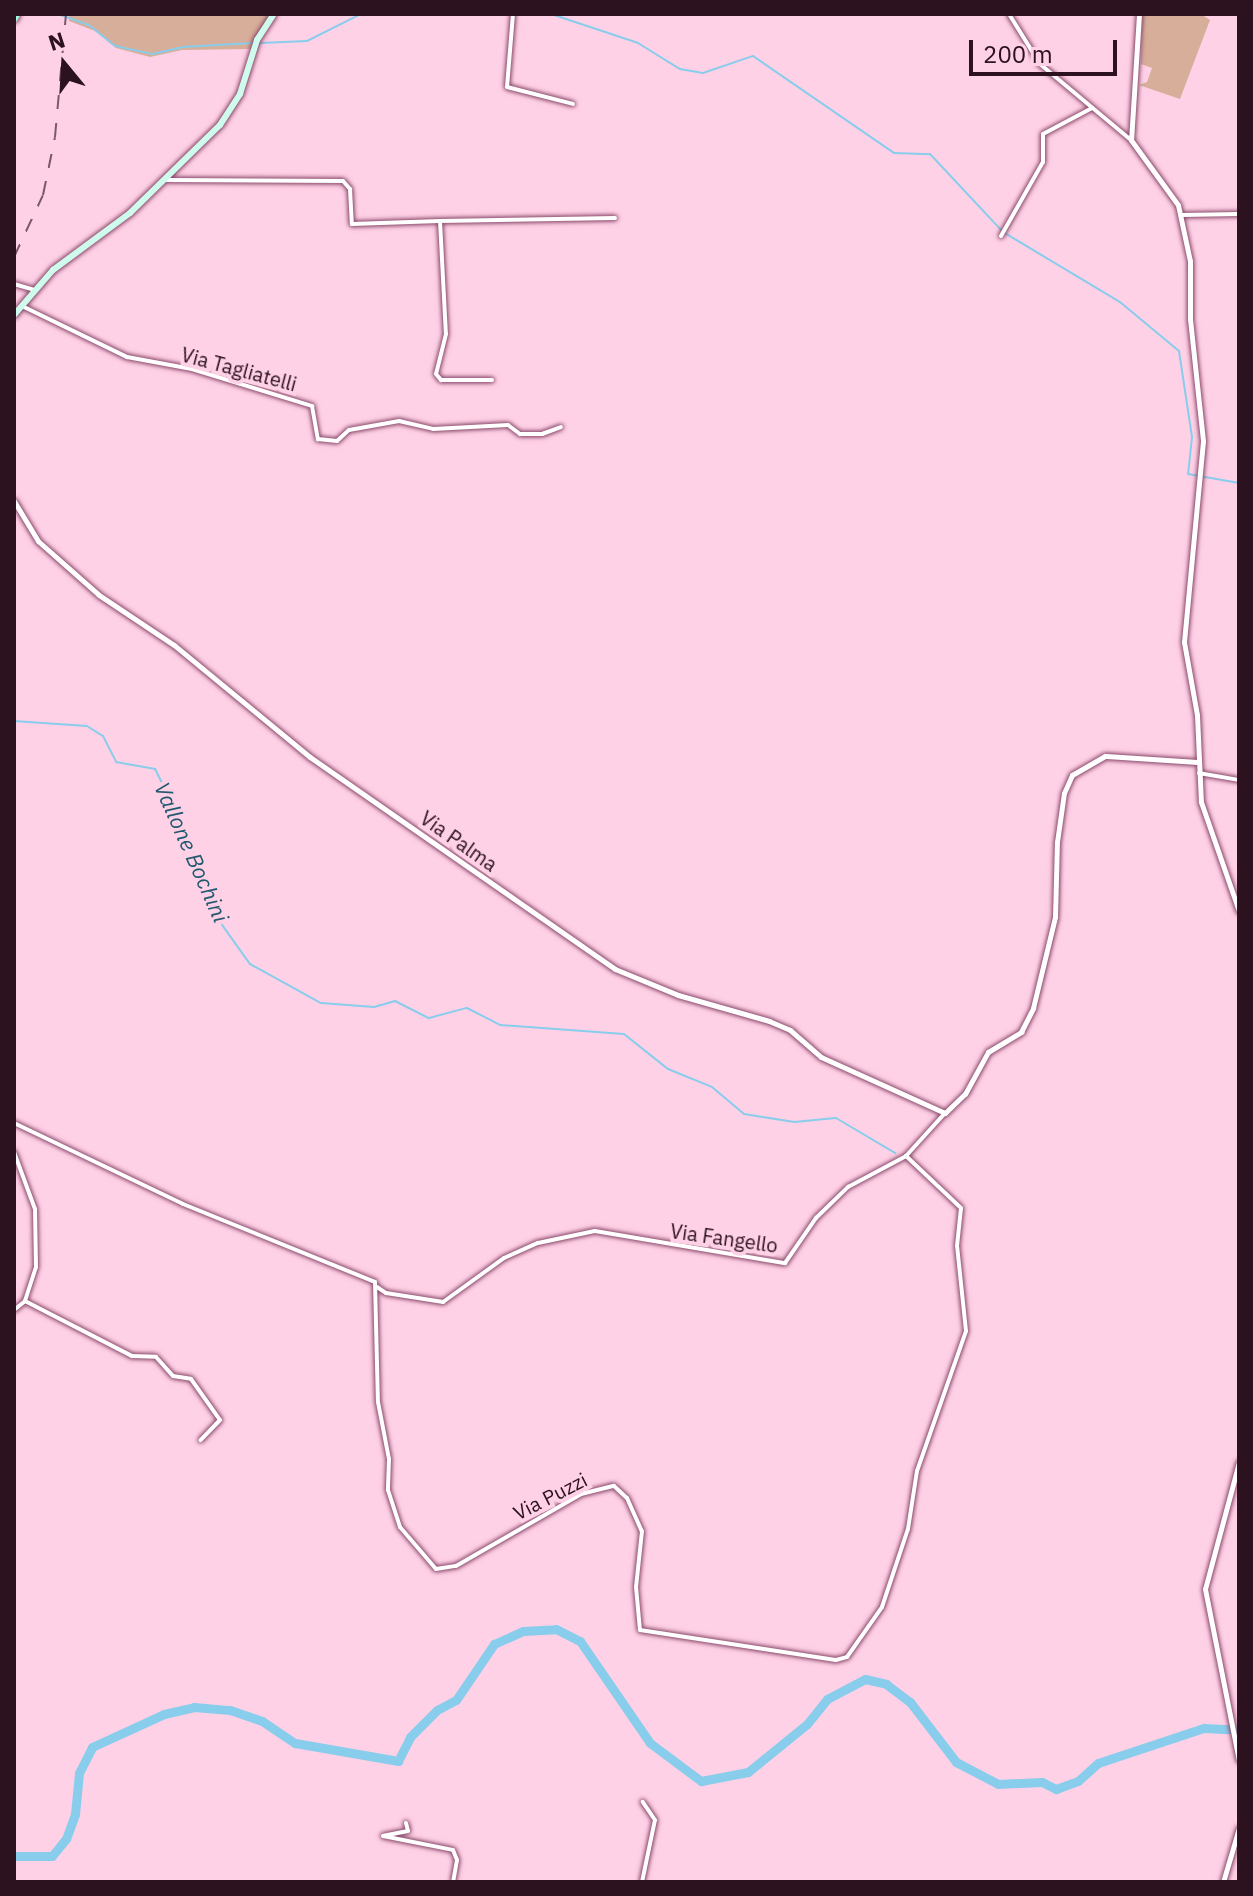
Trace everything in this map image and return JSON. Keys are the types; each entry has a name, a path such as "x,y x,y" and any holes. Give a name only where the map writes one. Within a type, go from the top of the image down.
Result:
{"main road":[{"path":"14,315 74,252 167,180 230,113 256,43 274,14"}],"street":[{"path":"513,14 507,87 573,104"},
{"path":"1009,14 1040,64 1131,140 1182,215 1190,261 1190,319 1203,441 1184,642 1204,818 1239,911"},
{"path":"1131,140 1139,14"},
{"path":"1001,236 1043,162 1043,134 1092,108"},
{"path":"167,180 343,181 350,189 352,224 615,218"},
{"path":"1182,215 1239,214"},
{"path":"440,221 446,334 436,374 441,380 492,380"},
{"path":"14,284 35,291"},
{"name":"Via Tagliatelli","path":"22,306 127,357 192,369 312,406 318,439 337,441 349,430 399,421 433,429 508,425 520,434 542,434 561,427"},
{"name":"Via Palma","path":"14,501 38,541 99,595 174,645 310,757 615,969 678,995 790,1030 821,1057 945,1113"},
{"name":"Via Fangello","path":"377,1287 386,1293 443,1302 504,1258 538,1243 595,1231 785,1263 816,1218 848,1187 906,1156 965,1094 988,1052 1021,1032 1033,1008 1055,917 1060,816 1072,775 1105,756 1199,762"},
{"path":"1199,773 1239,780"},
{"path":"14,1123 183,1204 369,1279 377,1287"},
{"path":"14,1152 35,1209 36,1267 25,1301 14,1310"},
{"name":"Via Puzzi","path":"377,1287 377,1390 389,1459 388,1490 400,1527 436,1569 456,1566 581,1494 614,1486 627,1498 642,1531 636,1587 640,1630 842,1660 882,1607 908,1529 917,1471 966,1331 957,1246 961,1208 906,1156"},
{"path":"25,1301 132,1356 156,1357 175,1378 191,1379 220,1420 201,1440"},
{"path":"1239,1462 1205,1589 1239,1760"},
{"path":"642,1882 655,1820 643,1802"},
{"path":"406,1823 408,1831 383,1836 453,1850 457,1860 453,1882"},
{"path":"1223,1882 1239,1828"}],"shaded area":[{"path":"69,14 270,14 251,49 182,50 150,57 116,48 95,31 69,21"},
{"path":"1142,14 1201,14 1210,20 1180,99 1139,85 1147,82 1152,68 1141,64"}],"waterway":[{"path":"58,14 89,25 115,46 153,54 183,47 253,43"},
{"path":"260,43 307,41 361,14"},
{"path":"423,14 447,14"},
{"path":"551,14 638,43 680,69 703,73 753,56 894,153 930,154 1003,232 1120,302 1179,351 1192,437 1188,474 1239,483"},
{"name":"Vallone Bochini","path":"14,721 87,726 103,736 116,762 155,769 186,830 215,915 250,964 321,1003 374,1007 395,1001 429,1018 467,1008 500,1025 624,1034 668,1069 712,1087 744,1114 794,1122 836,1118 895,1153"},
{"path":"14,1856 52,1856 66,1839 75,1814 79,1773 92,1747 164,1714 194,1707 230,1710 262,1721 295,1743 398,1761 410,1737 437,1710 456,1700 494,1644 523,1631 556,1629 580,1641 650,1743 701,1781 748,1772 807,1724 827,1699 865,1679 886,1684 910,1702 956,1762 998,1784 1042,1782 1056,1789 1078,1781 1098,1763 1204,1728 1239,1730"}],"railway":[{"path":"14,257 43,195 55,137 66,14"}]}
